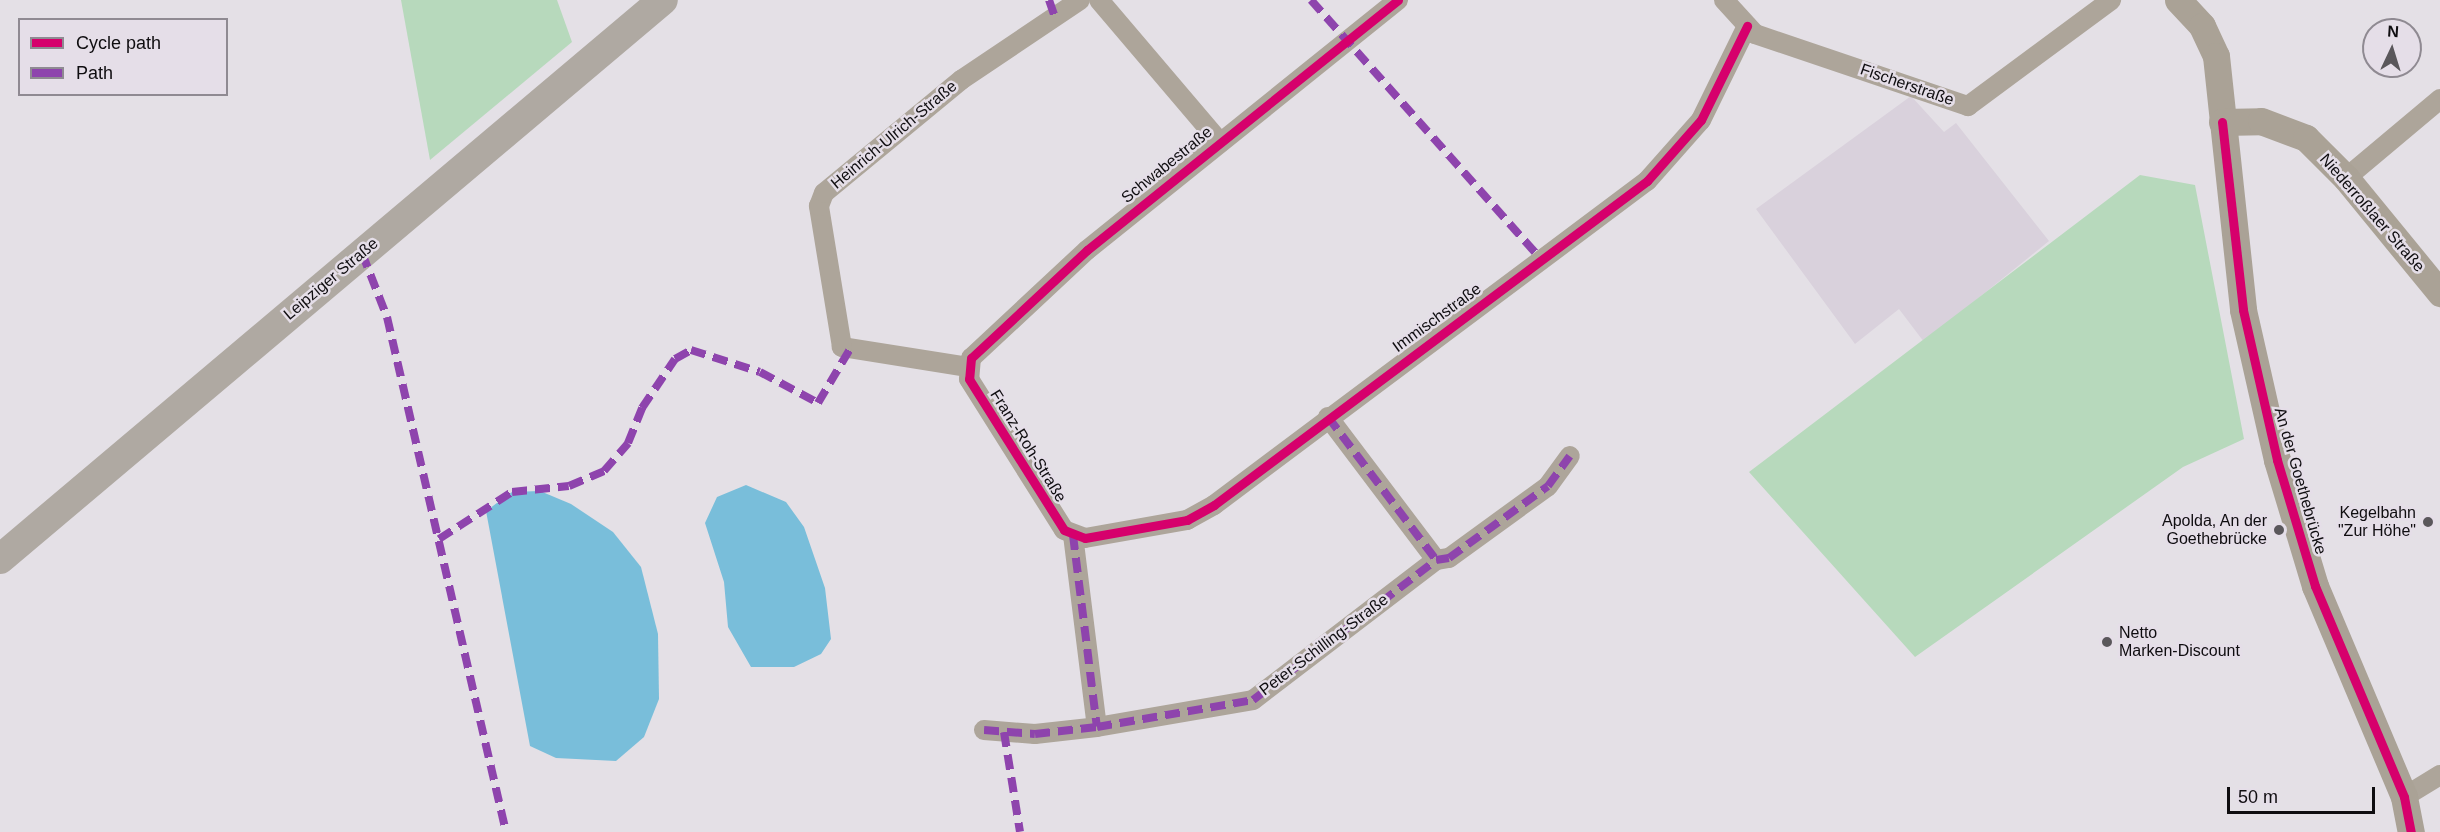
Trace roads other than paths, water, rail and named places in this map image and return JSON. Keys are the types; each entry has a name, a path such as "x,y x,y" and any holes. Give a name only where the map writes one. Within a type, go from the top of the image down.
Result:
{"main road":[{"name":"Leipziger Straße","path":"0,559 663,0"}],"street":[{"name":"Heinrich-Ulrich-Straße","path":"968,367 842,347 819,206 824,193 961,80 1080,0"},
{"path":"1099,0 1220,142"},
{"name":"Schwabestraße","path":"968,367 971,358 1087,250 1398,0"},
{"name":"Fischerstraße","path":"1724,0 1755,34 1968,106 2111,0"},
{"path":"2178,0 2212,40 2222,122"},
{"name":"Immischstraße","path":"1073,535 1187,520 1647,181 1701,120 1747,26"},
{"path":"2346,178 2440,99"},
{"name":"Niederroßlaer Straße","path":"2222,122 2261,121 2294,131 2346,178 2440,293"},
{"name":"An der Goethebrücke","path":"2222,122 2243,310 2277,460 2315,586 2404,797 2411,832"},
{"name":"Franz-Roh-Straße","path":"968,367 981,399 1064,530 1073,535"},
{"path":"1328,417 1436,560"},
{"name":"Peter-Schilling-Straße","path":"1096,728 1253,700 1436,560 1449,558 1548,486 1570,456"},
{"path":"984,730 1035,734 1096,728 1073,535"},
{"path":"2404,797 2440,775"}],"water":[{"path":"746,485 786,502 804,527 825,588 831,639 821,654 794,667 751,667 728,627 724,582 705,523 717,497"},
{"path":"540,491 571,504 613,532 641,567 658,634 659,699 644,737 616,761 556,758 530,746 486,511 512,492"}],"place":[{"name":"Kegelbahn \"Zur Höhe\"","path":"2428,522"},
{"name":"Apolda, An der Goethebrücke","path":"2279,530"},
{"name":"Netto Marken-Discount","path":"2107,642"}]}
